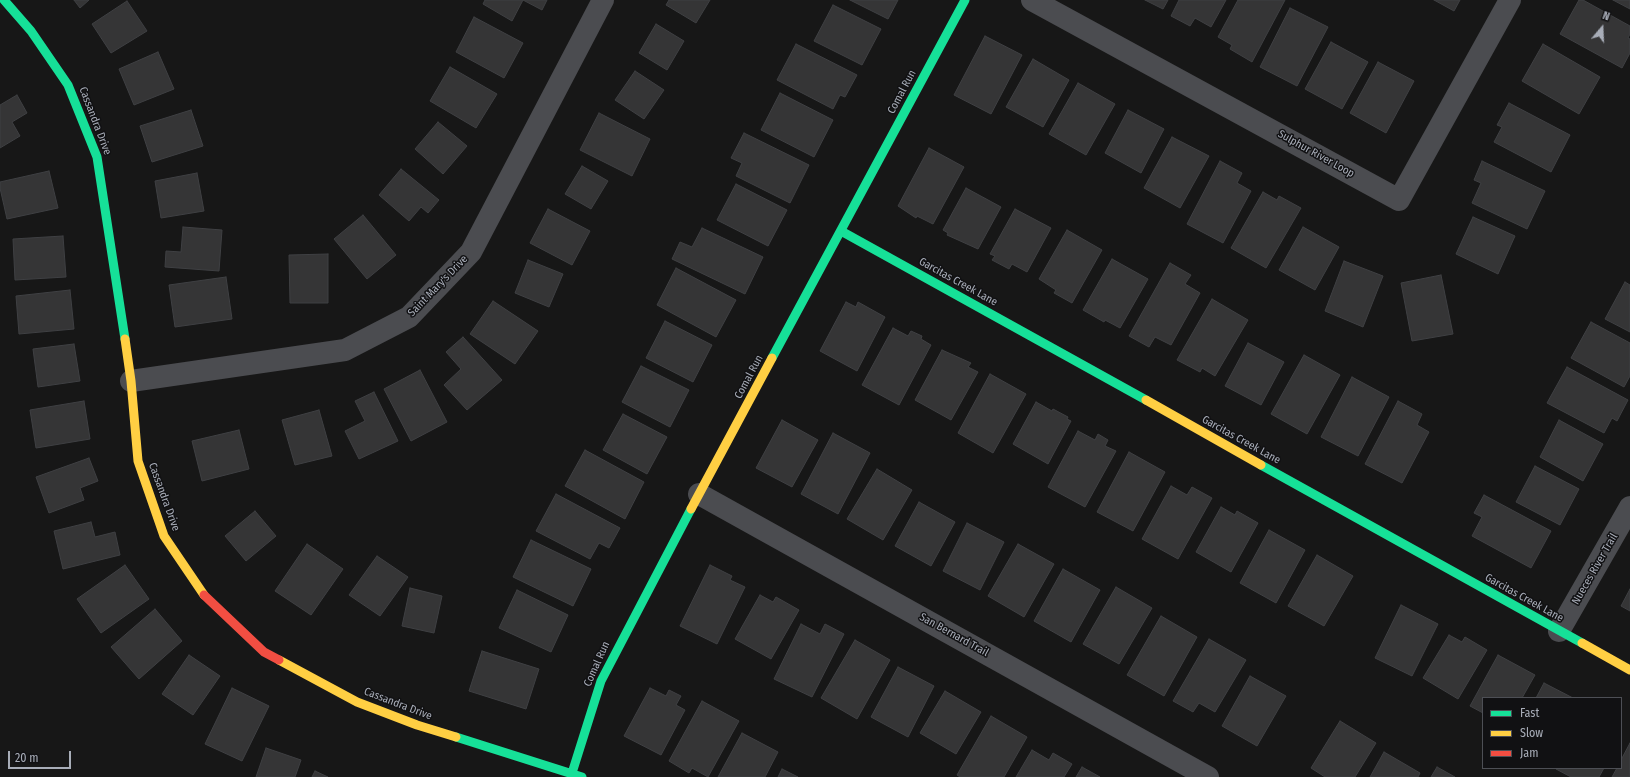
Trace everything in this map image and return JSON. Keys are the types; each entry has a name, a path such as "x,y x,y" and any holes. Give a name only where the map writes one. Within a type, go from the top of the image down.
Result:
{"street":[{"name":"Cassandra Drive","path":"4,0 31,31 68,85 97,157 131,381 138,461 164,536 205,597 264,652 356,702 417,725 582,777"},
{"name":"Saint Mary's Drive","path":"131,381 345,350 409,317 470,252 603,0"},
{"name":"Comal Run","path":"572,773 601,681 699,494 965,0"},
{"name":"Sulphur River Loop","path":"1032,0 1399,200 1510,0"},
{"name":"Garcitas Creek Lane","path":"841,231 1630,670"},
{"name":"San Bernard Trail","path":"699,494 1208,777"},
{"name":"Nueces River Trail","path":"1559,631 1630,507"}],"building":[{"path":"74,0 89,0 80,8"},
{"path":"485,0 523,0 512,21 483,4"},
{"path":"523,0 547,0 542,10"},
{"path":"669,0 710,0 696,23 666,5"},
{"path":"850,0 898,0 888,19"},
{"path":"1145,0 1168,0 1163,9"},
{"path":"1179,0 1226,0 1211,27 1195,18 1190,26 1171,16"},
{"path":"1238,0 1285,0 1252,62 1230,49 1232,45 1218,37"},
{"path":"1434,0 1460,0 1454,11"},
{"path":"1579,0 1583,0 1630,26 1630,34 1628,38 1630,39 1630,53 1622,68 1560,34"},
{"path":"1613,0 1630,0 1630,9"},
{"path":"127,1 147,31 111,53 92,24"},
{"path":"833,5 881,29 862,65 814,41"},
{"path":"1290,8 1328,27 1297,86 1260,67"},
{"path":"474,17 523,43 504,78 456,52"},
{"path":"656,24 684,41 667,70 639,53"},
{"path":"985,36 1022,55 991,114 954,95"},
{"path":"1331,42 1368,62 1342,109 1305,89"},
{"path":"796,44 857,75 845,97 840,95 833,109 777,80"},
{"path":"1543,44 1600,77 1579,114 1522,81"},
{"path":"158,52 174,89 134,105 119,69"},
{"path":"1033,59 1069,80 1043,127 1006,107"},
{"path":"1378,62 1414,81 1386,133 1350,113"},
{"path":"450,67 497,94 476,128 430,101"},
{"path":"635,71 664,90 644,119 615,100"},
{"path":"1078,83 1115,104 1086,155 1049,134"},
{"path":"780,93 833,120 814,157 761,130"},
{"path":"17,95 27,113 12,122 20,136 0,148 0,105"},
{"path":"1509,103 1570,135 1551,172 1494,142 1502,127 1497,125"},
{"path":"191,110 203,146 152,162 140,126"},
{"path":"1128,110 1164,129 1141,173 1105,153"},
{"path":"599,113 650,139 632,176 580,150"},
{"path":"438,122 467,146 443,174 415,149"},
{"path":"744,133 809,165 790,203 736,176 742,163 731,158"},
{"path":"1172,137 1209,156 1180,208 1144,188"},
{"path":"929,148 964,167 933,224 917,216 916,218 898,206"},
{"path":"1220,161 1242,173 1237,183 1251,191 1223,243 1187,224"},
{"path":"1482,161 1545,191 1527,229 1472,203 1481,183 1474,180"},
{"path":"582,166 608,181 591,209 565,194"},
{"path":"401,169 439,200 428,213 421,207 409,221 379,195"},
{"path":"49,171 58,208 7,219 0,182"},
{"path":"197,173 204,211 161,218 155,181"},
{"path":"736,184 787,210 768,246 717,220"},
{"path":"966,188 1001,207 978,249 947,235 948,233 943,230"},
{"path":"1263,192 1277,200 1279,196 1301,208 1266,268 1231,248"},
{"path":"548,209 590,231 572,265 530,243"},
{"path":"1015,209 1051,228 1027,272 1012,264 1009,269 992,260 995,256 990,254"},
{"path":"363,215 396,255 367,279 334,239"},
{"path":"1473,217 1515,236 1498,274 1456,254"},
{"path":"183,227 222,230 219,271 165,267 166,251 181,252"},
{"path":"1303,227 1339,247 1315,290 1279,270"},
{"path":"702,228 763,257 745,294 672,259 680,242 692,247"},
{"path":"1067,230 1102,250 1072,303 1054,293 1056,290 1039,279"},
{"path":"63,236 66,277 15,280 13,239"},
{"path":"328,254 328,303 290,303 289,255"},
{"path":"1112,259 1148,279 1120,328 1105,320 1104,322 1083,310"},
{"path":"528,260 563,274 549,307 515,293"},
{"path":"1344,261 1383,276 1363,327 1325,311"},
{"path":"1170,263 1191,275 1185,284 1200,293 1171,345 1155,337 1149,347 1129,336"},
{"path":"676,268 736,300 716,337 657,305"},
{"path":"1441,275 1453,334 1412,341 1401,283"},
{"path":"226,277 232,319 175,327 169,285"},
{"path":"1625,282 1630,285 1630,332 1605,319"},
{"path":"70,290 74,329 19,334 16,296"},
{"path":"1212,299 1248,320 1215,376 1202,368 1200,372 1177,360"},
{"path":"493,301 538,331 515,364 470,334"},
{"path":"846,302 856,307 858,302 885,317 857,371 820,351"},
{"path":"665,321 712,345 693,382 646,358"},
{"path":"1591,322 1630,343 1630,376 1624,387 1571,358"},
{"path":"893,328 908,336 911,331 922,336 921,339 931,345 899,405 862,385"},
{"path":"463,337 502,380 467,410 444,385 461,369 446,352"},
{"path":"1248,343 1284,362 1261,405 1225,386"},
{"path":"74,344 80,381 38,387 33,349"},
{"path":"942,350 971,363 968,367 978,372 951,420 915,400"},
{"path":"1304,355 1340,375 1307,434 1271,414"},
{"path":"641,366 689,390 670,427 622,402"},
{"path":"1567,367 1628,400 1617,421 1612,418 1604,433 1547,403"},
{"path":"420,370 447,422 411,441 384,389"},
{"path":"990,374 1026,394 993,453 958,433"},
{"path":"1352,377 1389,397 1358,456 1321,437"},
{"path":"374,392 398,441 359,459 345,431 365,421 355,401"},
{"path":"84,401 90,439 36,448 30,410"},
{"path":"1398,401 1422,414 1417,425 1429,432 1402,483 1365,464"},
{"path":"1036,402 1052,411 1053,409 1068,417 1067,419 1071,421 1048,464 1013,444"},
{"path":"319,410 332,456 295,465 282,420"},
{"path":"623,414 667,437 647,474 603,450"},
{"path":"782,420 818,440 792,487 756,468"},
{"path":"1559,420 1603,444 1583,481 1540,457"},
{"path":"239,430 249,469 202,481 192,441"},
{"path":"1078,431 1095,440 1098,434 1108,440 1105,446 1116,451 1085,507 1048,487"},
{"path":"833,433 870,453 838,514 801,494"},
{"path":"585,450 644,482 625,519 565,486"},
{"path":"1129,452 1165,472 1133,531 1097,512"},
{"path":"89,458 98,481 80,488 84,500 49,513 36,477"},
{"path":"1535,466 1579,489 1560,525 1516,502"},
{"path":"877,469 912,490 883,540 847,519"},
{"path":"1171,486 1187,495 1192,487 1212,498 1178,559 1142,539"},
{"path":"556,494 620,528 609,548 599,543 590,559 536,531"},
{"path":"1484,495 1551,531 1531,568 1472,536 1482,517 1474,513"},
{"path":"919,502 955,522 931,566 895,546"},
{"path":"1221,507 1235,515 1237,511 1258,523 1231,572 1196,552"},
{"path":"255,511 276,536 246,561 225,536"},
{"path":"91,522 95,537 115,532 120,555 63,569 54,531"},
{"path":"967,523 1004,542 980,590 943,571"},
{"path":"1269,530 1305,550 1276,603 1240,583"},
{"path":"531,540 591,569 573,606 513,577"},
{"path":"307,544 343,569 311,615 275,591"},
{"path":"1018,544 1054,564 1024,617 988,596"},
{"path":"1317,555 1353,576 1324,626 1288,606"},
{"path":"377,556 408,577 380,616 349,595"},
{"path":"125,565 149,599 101,633 77,599"},
{"path":"710,565 732,576 730,580 745,587 717,644 680,626"},
{"path":"1063,569 1100,590 1071,642 1034,621"},
{"path":"1116,587 1152,608 1119,664 1083,644"},
{"path":"410,588 442,596 434,633 402,626"},
{"path":"1630,589 1630,611 1621,606"},
{"path":"517,590 568,615 551,652 499,628"},
{"path":"760,595 773,602 776,597 799,610 771,659 735,639"},
{"path":"1401,605 1438,624 1412,676 1375,658"},
{"path":"155,609 182,641 139,679 111,647"},
{"path":"1161,616 1197,637 1164,696 1127,675"},
{"path":"801,624 820,634 825,624 844,634 812,697 774,679"},
{"path":"1449,635 1462,642 1465,637 1487,650 1458,699 1423,678"},
{"path":"1209,639 1246,660 1215,712 1199,703 1193,712 1173,701"},
{"path":"855,640 890,660 857,719 821,698"},
{"path":"482,651 539,669 526,709 469,691"},
{"path":"189,655 220,676 193,715 162,694"},
{"path":"1498,655 1535,675 1523,697 1482,697 1482,712 1470,706"},
{"path":"898,667 934,686 908,737 871,717"},
{"path":"1250,676 1286,696 1257,746 1222,726"},
{"path":"1544,683 1571,697 1537,697"},
{"path":"232,688 269,706 242,761 205,744"},
{"path":"650,688 666,696 669,690 681,696 676,705 685,710 661,755 624,736"},
{"path":"945,691 981,712 956,754 920,733"},
{"path":"702,701 739,721 708,777 692,768 689,773 669,761"},
{"path":"991,716 1027,737 1004,777 960,777 957,775"},
{"path":"1340,721 1376,743 1355,777 1325,777 1311,768"},
{"path":"742,733 778,752 765,777 718,777"},
{"path":"1630,743 1630,777 1612,777 1616,769 1622,769 1622,758"},
{"path":"266,748 301,760 295,777 256,777"},
{"path":"1032,750 1049,760 1053,753 1072,764 1064,777 1016,777"},
{"path":"1384,752 1420,773 1418,777 1370,777"},
{"path":"1082,767 1100,777 1076,777"},
{"path":"1437,767 1455,777 1431,777"},
{"path":"782,769 798,777 778,777"},
{"path":"1556,769 1603,769 1599,777 1571,777"},
{"path":"315,771 328,777 312,777"}],"traffic: fast":[{"path":"4,0 31,31 68,85 97,157 125,339"},
{"path":"772,358 965,0"},
{"path":"841,231 1146,400"},
{"path":"1261,465 1582,643"},
{"path":"572,773 601,681 691,509"},
{"path":"456,737 582,777"}],"traffic: slow":[{"path":"125,339 131,381 138,461 164,536 204,595"},
{"path":"691,509 772,358"},
{"path":"1146,400 1261,465"},
{"path":"1582,643 1630,670"},
{"path":"279,660 357,702 417,725 456,737"}],"traffic: jam":[{"path":"204,595 264,652 279,660"}]}
